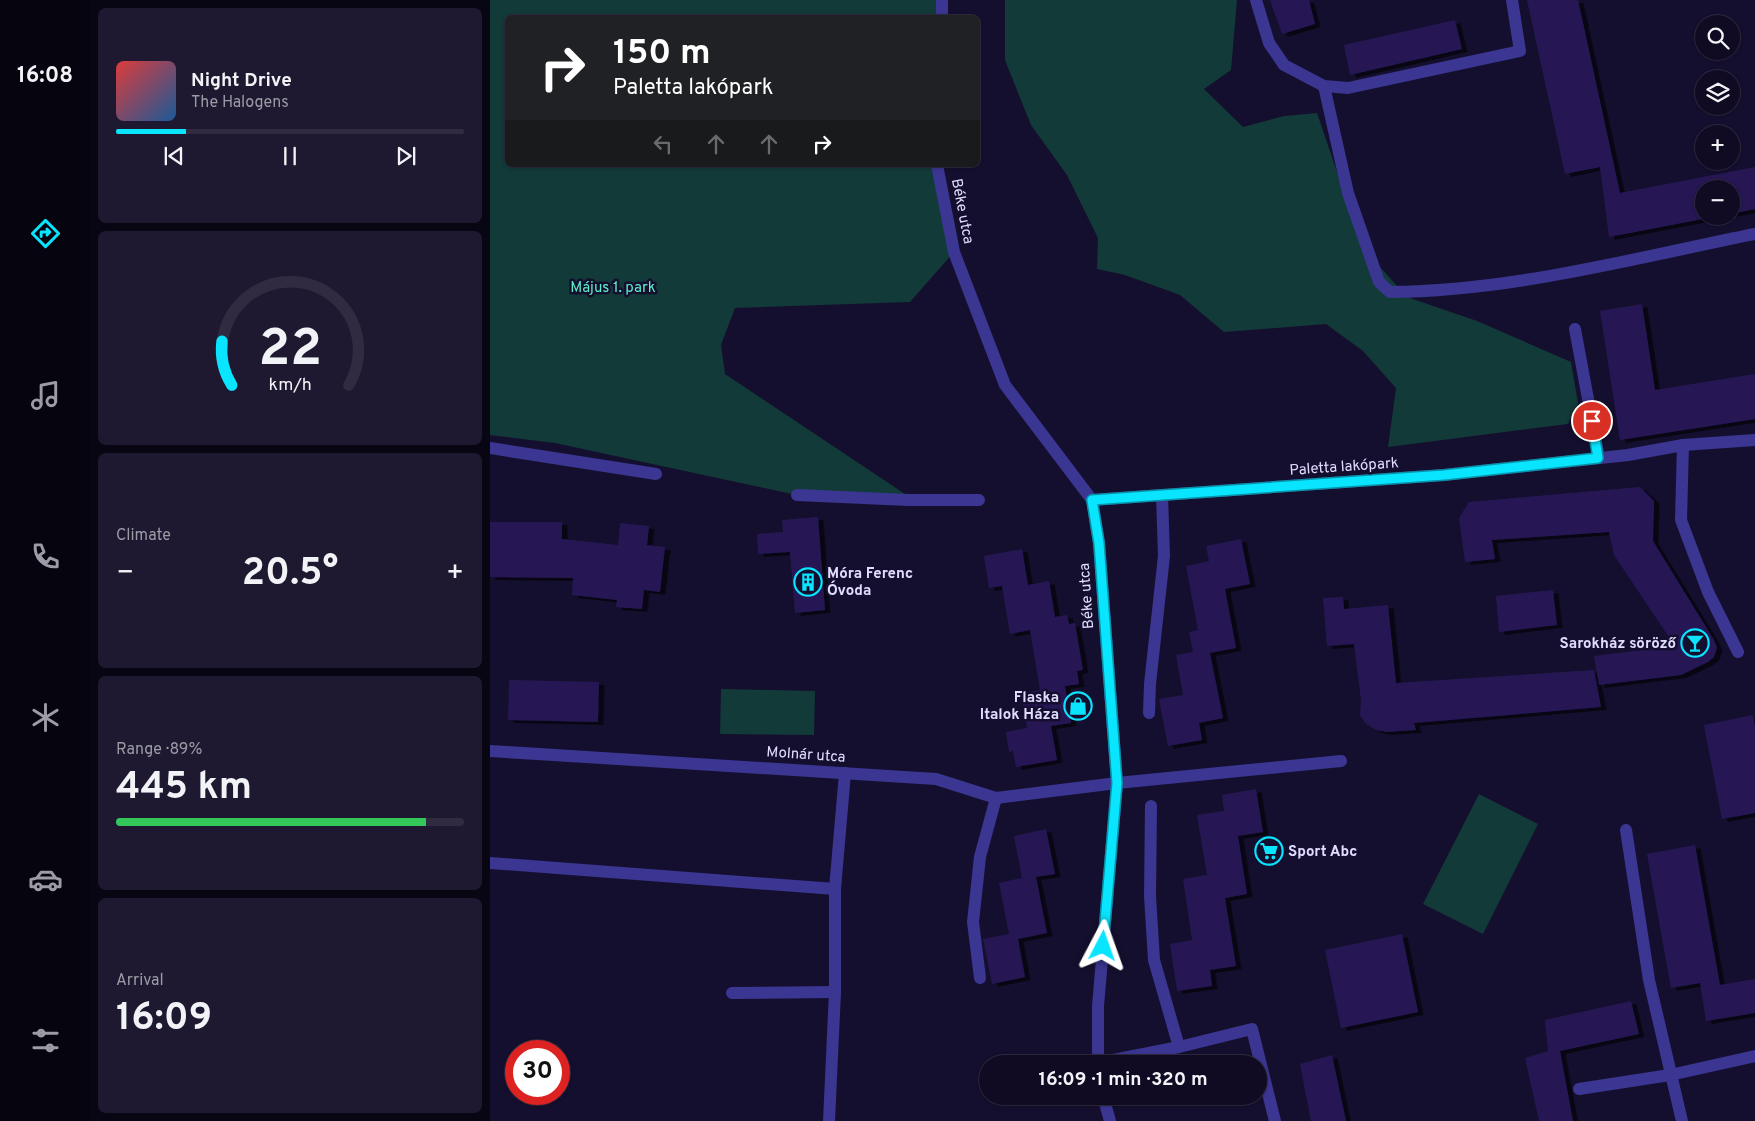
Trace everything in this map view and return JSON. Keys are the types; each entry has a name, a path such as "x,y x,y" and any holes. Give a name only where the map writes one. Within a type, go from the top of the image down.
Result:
{"street":[{"path":"942,0 942,15"},
{"path":"1256,0 1269,43 1284,65 1324,86 1348,88 1520,52 1512,0"},
{"path":"1324,86 1348,193 1379,282 1390,292 1429,292 1474,287 1571,271 1755,234"},
{"name":"Béke utca","path":"937,167 954,252 1005,385 1092,500 1099,543 1117,783 1098,1006 1098,1055"},
{"path":"1575,329 1598,458"},
{"name":"Paletta lakópark","path":"1092,500 1444,475 1598,458 1683,445 1755,440"},
{"path":"1683,445 1681,520 1708,592 1738,652"},
{"path":"490,448 656,474"},
{"path":"1148,713 1164,556 1162,495"},
{"path":"797,496 908,500 979,500"},
{"name":"Molnár utca","path":"490,751 936,780 996,798 1117,783 1341,761"},
{"path":"829,1121 835,992 835,889 845,773"},
{"path":"980,978 973,922 980,856 996,798"},
{"path":"1150,806 1150,896 1154,960 1179,1047"},
{"path":"1626,830 1649,980 1682,1121"},
{"path":"490,863 835,889"},
{"path":"732,993 835,992"},
{"path":"1141,1055 1252,1029 1275,1121"},
{"path":"1579,1089 1670,1075 1755,1056"},
{"path":"1106,1105 1110,1121"}],"green space":[{"name":"Május 1. park","path":"490,0 941,0 940,15 505,15 505,167 937,167 954,252 910,302 735,308 721,345 725,374 917,502 797,495 555,443 490,435"},
{"path":"1005,0 1237,0 1231,70 1204,89 1243,127 1284,116 1317,113 1363,248 1407,297 1477,321 1571,362 1578,403 1568,424 1388,447 1396,388 1363,351 1326,324 1224,332 1180,295 1125,275 1097,269 1098,238 1067,175 1031,125 1005,60"},
{"path":"721,689 815,691 814,735 720,734"},
{"path":"1479,794 1538,824 1483,934 1423,904"}],"building":[{"path":"1270,0 1309,0 1315,24 1282,34"},
{"path":"1527,0 1578,0 1620,193 1755,167 1755,209 1740,212 1740,180 1695,180 1695,220 1609,237 1600,167 1565,174"},
{"path":"1455,20 1462,49 1350,75 1344,45"},
{"path":"1642,304 1655,390 1755,374 1755,419 1620,440 1600,311"},
{"path":"1640,487 1654,501 1653,541 1714,640 1717,648 1714,657 1708,662 1681,675 1599,685 1594,656 1675,646 1614,555 1609,532 1492,540 1495,559 1465,562 1459,518 1469,502"},
{"name":"Móra Ferenc Óvoda","path":"818,517 825,610 795,613 790,552 758,554 757,534 783,532 782,520"},
{"path":"490,522 562,522 562,539 618,545 620,523 649,526 647,545 665,547 660,592 644,590 642,609 616,607 617,600 572,595 573,578 490,577"},
{"path":"1241,539 1250,584 1225,589 1236,648 1210,653 1223,718 1199,723 1202,740 1168,746 1159,699 1183,695 1176,655 1193,652 1189,632 1198,630 1186,566 1209,561 1206,546"},
{"path":"1022,549 1028,585 1049,581 1055,617 1067,615 1069,624 1075,623 1083,670 1077,671 1079,684 1065,686 1071,723 1051,726 1057,760 1016,767 1013,751 1009,752 1006,732 1027,728 1021,693 1040,690 1030,630 1010,634 1002,586 989,588 984,556"},
{"path":"1553,590 1557,625 1499,632 1496,596"},
{"path":"1343,597 1344,609 1388,605 1396,683 1594,670 1601,707 1414,723 1416,730 1386,732 1376,730 1366,724 1360,715 1361,700 1354,644 1327,646 1323,598"},
{"path":"509,680 599,682 598,722 508,720"},
{"path":"1753,715 1755,726 1755,813 1722,819 1704,725"},
{"path":"1256,789 1263,832 1238,836 1247,894 1225,898 1236,966 1210,970 1212,986 1177,991 1170,944 1192,940 1183,879 1207,875 1197,815 1224,811 1222,795"},
{"path":"1046,829 1055,874 1036,877 1047,933 1018,939 1025,977 992,984 983,939 1009,934 999,883 1022,878 1014,836"},
{"path":"1695,845 1720,985 1755,979 1755,1013 1706,1021 1700,983 1671,988 1647,854"},
{"path":"1402,934 1418,1012 1341,1028 1325,950"},
{"path":"1631,1001 1639,1034 1560,1051 1573,1121 1539,1121 1525,1058 1548,1051 1545,1020"},
{"path":"1332,1055 1346,1121 1311,1121 1300,1064"}],"place":[{"name":"Móra Ferenc Óvoda","path":"808,582"},
{"name":"Sarokház söröző","path":"1695,643"},
{"name":"Flaska Italok Háza","path":"1078,706"},
{"name":"Sport Abc","path":"1269,851"}],"route":[{"path":"1103,946 1117,783 1105,651 1099,543 1092,500 1444,475 1598,458 1592,421"}]}
